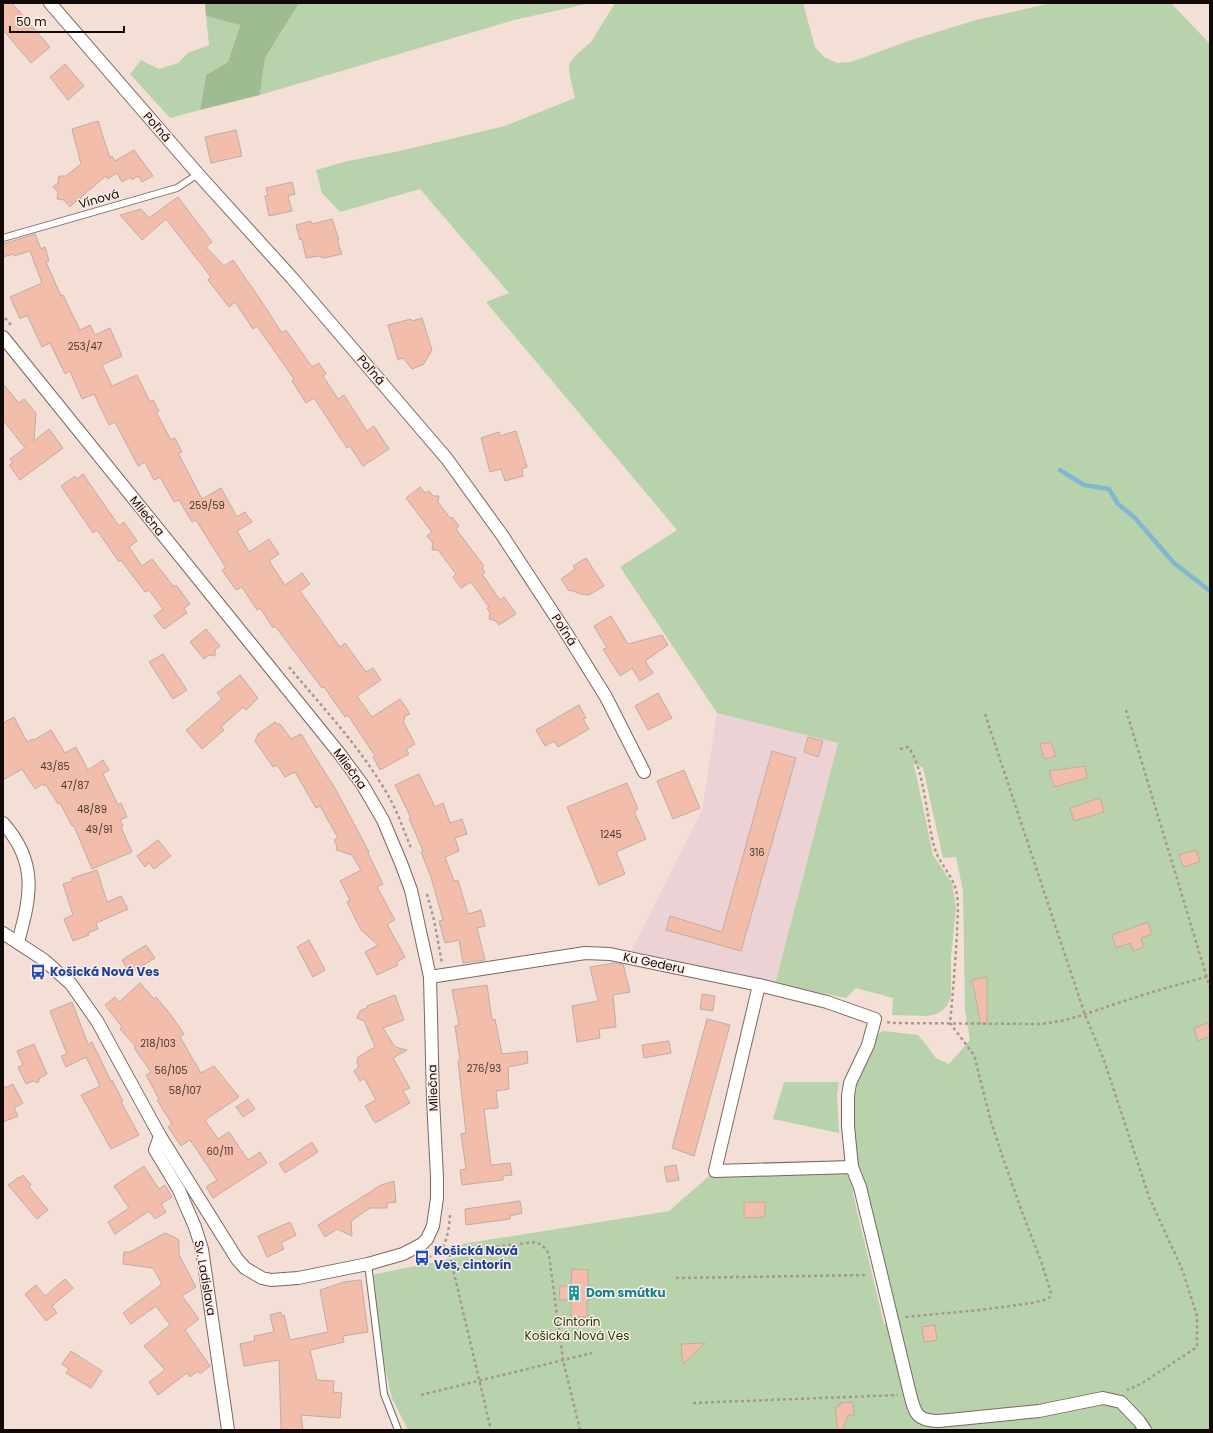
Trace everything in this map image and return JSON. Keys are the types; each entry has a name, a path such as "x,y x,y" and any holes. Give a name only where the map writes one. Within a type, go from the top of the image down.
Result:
{"street":[{"name":"Poľná","path":"50,3 198,174 292,278 447,459 502,535 565,630 606,697 644,772"},
{"name":"Mliečna","path":"3,337 362,784 383,820 411,890 430,977 437,1198 433,1226 428,1239 414,1249 403,1254 368,1264"},
{"path":"3,823 26,858 29,876 26,915 18,942"},
{"name":"Sv. Ladislava","path":"3,933 44,960 71,984 98,1021 160,1136 236,1259 244,1268 253,1274 271,1280 284,1280 368,1264"},
{"name":"Ku Gederu","path":"430,977 585,953 610,954 759,985 827,1002 875,1019"},
{"path":"759,985 714,1171 852,1167"},
{"path":"875,1019 868,1044 850,1083 848,1096 848,1126 852,1167 860,1187 910,1394 917,1416 931,1421 1039,1411 1104,1398 1121,1402 1139,1421 1145,1430"},
{"name":"Sv. Ladislava","path":"160,1136 155,1150 178,1190 195,1227 202,1250 228,1430"}],"lane":[{"name":"Vínová","path":"3,238 176,188 198,174"},
{"path":"368,1264 384,1394 398,1430"}],"path":[{"path":"5,318 14,330"},
{"path":"289,667 368,764 389,797 411,849"},
{"path":"1126,710 1210,988"},
{"path":"985,714 1085,1015 1104,1060 1149,1197 1182,1269 1197,1316 1197,1347 1140,1384 1126,1391"},
{"path":"893,1320 918,1315 980,1310 1032,1303 1047,1299 1051,1293 1042,1261 1022,1212 990,1118 974,1055 950,1023 955,968 957,896 954,883 948,871 940,862 934,847 918,768 912,752 908,747 900,749"},
{"path":"426,890 434,920 445,975"},
{"path":"875,1019 892,1023 1041,1024 1071,1020 1117,1003 1210,976"},
{"path":"422,1258 434,1256 443,1247 449,1229 450,1209"},
{"path":"443,1247 460,1251 536,1242 541,1244 546,1249 549,1255 563,1360 580,1430"},
{"path":"448,1248 491,1430"},
{"path":"676,1278 881,1275"},
{"path":"421,1395 592,1353"},
{"path":"693,1403 910,1394"}],"shaded area":[{"path":"717,713 838,742 774,988 628,958 702,810"}],"green space":[{"path":"205,3 298,3 265,58 260,95 200,110 206,75 228,62 240,25 206,16"},
{"path":"298,3 591,3 514,20 260,95 265,58"},
{"name":"Cintorín Košická Nová Ves","path":"615,3 803,3 815,47 824,57 837,63 851,62 911,40 976,20 1051,3 1171,3 1210,44 1210,1430 408,1430 392,1398 383,1360 371,1275 459,1257 462,1244 669,1211 715,1171 852,1167 853,1194 884,1324 897,1323 859,1172 855,1146 852,1098 854,1087 874,1037 883,1031 918,1035 936,1058 949,1064 970,1040 965,1010 963,891 956,857 943,858 923,768 914,764 933,855 952,883 956,908 951,957 951,996 948,1004 943,1010 928,1016 892,1015 893,998 856,988 846,998 775,984 838,743 717,713 620,567 677,530 486,302 509,293 420,189 340,212 322,193 316,170 348,161 400,151 505,126 575,98 570,77 569,64 576,55 591,42"},
{"path":"206,16 240,24 228,62 206,75 200,110 170,118 130,74 141,60 159,69 178,63 188,53 209,45"},
{"path":"784,1082 839,1082 837,1095 839,1133 773,1119"}],"building":[{"path":"3,3 12,3 50,47 31,63 3,30"},
{"path":"65,64 84,86 68,100 50,77"},
{"path":"98,121 110,158 112,156 115,161 134,150 153,176 142,182 138,176 132,180 131,177 122,182 117,173 108,179 106,176 81,197 80,202 76,201 70,207 64,200 57,199 58,192 53,187 58,183 59,176 66,176 81,164 72,129"},
{"path":"236,130 242,156 211,163 205,137"},
{"path":"292,182 295,194 288,196 292,211 269,216 265,196 268,195 266,188"},
{"path":"178,197 212,242 206,247 224,266 233,260 282,333 286,330 312,367 319,363 326,374 323,376 338,399 344,395 367,431 374,426 389,449 363,466 350,446 347,448 314,398 306,403 292,381 294,379 257,326 253,329 235,302 229,307 208,280 211,277 166,219 142,240 120,215 141,209 149,218"},
{"path":"332,219 342,254 324,258 319,256 306,258 302,239 300,240 296,225 311,221 312,224"},
{"path":"35,234 41,249 45,247 49,261 46,262 61,296 63,295 80,330 90,325 95,335 110,328 122,356 102,365 112,386 137,375 150,402 153,400 159,411 156,412 171,440 175,438 182,452 178,453 202,499 221,488 237,517 245,512 252,522 237,531 249,552 269,539 279,554 269,561 285,585 302,573 310,584 300,591 340,647 345,643 366,672 373,668 381,680 357,696 372,717 400,699 410,714 404,717 405,719 403,721 415,744 406,749 409,754 380,770 373,757 375,756 348,715 345,717 324,687 322,688 275,626 273,628 260,608 257,610 242,587 236,590 222,570 226,568 196,520 192,522 179,500 174,502 160,477 154,480 145,462 138,466 115,422 109,425 94,394 82,399 70,371 65,374 50,343 42,347 27,315 20,319 10,297 42,283 30,251 14,256 13,254 3,257 3,244"},
{"path":"422,318 432,350 424,364 412,369 403,358 398,360 388,325 411,319 412,321"},
{"path":"3,384 19,403 24,399 36,413 34,441 49,429 63,448 20,480 9,465 13,463 10,459 25,448 3,420"},
{"path":"516,431 527,467 522,469 523,476 505,481 501,469 490,472 481,438 499,432 500,436"},
{"path":"83,474 119,526 124,522 137,541 129,547 142,566 152,559 174,587 176,585 190,604 184,608 187,613 164,629 154,616 163,609 149,590 145,592 121,560 119,562 97,530 93,533 61,486 75,476 77,479"},
{"path":"420,487 425,493 429,491 433,496 439,496 438,502 450,518 452,517 459,526 456,529 484,566 482,568 485,572 482,574 500,600 504,597 516,614 499,625 496,621 489,619 490,613 487,608 489,607 471,582 461,588 453,577 456,574 438,550 432,550 433,543 427,536 432,532 406,498"},
{"path":"586,558 604,586 589,595 580,594 571,590 569,591 561,579 575,569 573,566"},
{"path":"611,616 628,644 662,635 668,645 645,661 653,673 640,681 632,668 620,676 603,649 607,648 594,626"},
{"path":"206,629 220,646 215,650 215,656 209,655 204,659 190,642"},
{"path":"163,654 187,690 173,699 149,662"},
{"path":"240,675 258,698 246,710 243,707 221,727 224,730 202,749 186,730 222,699 217,693"},
{"path":"658,693 672,718 648,730 635,706"},
{"path":"579,705 586,718 583,719 589,729 558,747 554,741 545,746 536,730"},
{"path":"14,717 27,742 33,739 34,740 51,730 65,753 76,747 88,770 103,760 109,770 103,774 118,805 121,803 127,817 120,820 123,826 121,827 132,852 92,869 74,826 72,826 60,803 58,804 46,785 44,786 43,784 35,789 22,769 3,780 3,723"},
{"path":"275,722 280,724 291,739 301,734 336,790 369,852 368,853 383,884 377,887 395,920 387,924 405,957 397,962 398,965 377,975 365,952 378,945 361,930 347,902 350,900 340,881 361,870 352,855 336,850 337,846 334,840 338,838 320,806 316,808 295,772 285,777 277,765 273,767 255,741 258,734"},
{"path":"808,737 823,741 818,757 804,752"},
{"path":"1051,742 1056,756 1044,759 1040,744"},
{"path":"772,751 796,758 741,951 666,930 670,916 722,932"},
{"path":"1085,766 1087,778 1054,787 1049,771"},
{"path":"684,770 700,808 673,819 657,781"},
{"path":"419,774 435,807 443,803 450,823 462,819 467,834 455,838 459,851 445,857 454,881 458,880 468,914 481,910 485,926 477,928 485,960 463,963 459,940 445,943 439,921 443,920 431,877 421,852 423,851 409,818 411,818 395,785"},
{"path":"627,783 638,809 634,811 646,839 616,852 625,874 599,885 567,807"},
{"path":"1100,798 1104,812 1074,821 1070,808"},
{"path":"158,840 171,856 154,869 149,863 145,867 137,856"},
{"path":"1196,850 1200,862 1183,867 1179,855"},
{"path":"97,870 107,902 121,896 128,909 96,923 98,929 88,933 89,935 73,941 64,919 73,915 63,884 72,881 72,878"},
{"path":"1148,922 1152,934 1141,938 1144,947 1133,951 1130,943 1116,948 1112,935"},
{"path":"309,940 325,970 313,977 297,947"},
{"path":"146,945 155,958 130,973 122,960"},
{"path":"614,963 623,964 630,992 613,995 616,1027 599,1029 600,1038 577,1042 572,1006 598,1001 590,967"},
{"path":"987,977 987,1023 981,1024 972,980"},
{"path":"140,983 154,999 156,997 184,1034 180,1037 201,1073 214,1066 239,1097 205,1120 218,1139 229,1132 248,1160 260,1152 267,1163 213,1198 206,1187 217,1180 190,1140 181,1146 168,1127 172,1124 157,1100 159,1099 146,1075 151,1072 134,1048 136,1047 120,1029 122,1027 105,1005 115,997 119,1002"},
{"path":"487,985 492,1020 495,1019 502,1054 527,1051 528,1063 508,1067 509,1089 496,1091 498,1108 484,1109 491,1165 510,1163 512,1175 503,1176 503,1180 462,1185 460,1170 466,1169 461,1134 466,1133 458,1061 460,1060 455,1026 459,1025 452,990"},
{"path":"702,994 715,996 713,1011 700,1009"},
{"path":"395,995 404,1020 383,1028 395,1047 407,1050 393,1058 410,1088 403,1091 410,1103 375,1123 365,1106 376,1100 364,1078 360,1081 354,1071 359,1066 357,1063 358,1057 375,1047 364,1021 357,1018 360,1011 368,1007 367,1006"},
{"path":"72,1002 88,1044 92,1042 139,1135 111,1149 81,1095 100,1086 86,1057 66,1067 61,1056 67,1054 50,1011"},
{"path":"707,1019 730,1025 694,1156 672,1148"},
{"path":"1208,1023 1210,1036 1198,1041 1194,1028"},
{"path":"669,1041 671,1053 644,1058 642,1045"},
{"path":"34,1044 47,1074 40,1078 38,1083 33,1081 26,1084 18,1067 23,1065 17,1051"},
{"path":"3,1084 5,1088 13,1084 23,1103 14,1108 18,1116 3,1122"},
{"path":"248,1099 255,1109 243,1117 236,1107"},
{"path":"312,1142 318,1152 285,1173 279,1164"},
{"path":"676,1165 679,1180 667,1182 664,1167"},
{"path":"144,1166 159,1189 165,1185 172,1197 161,1204 166,1212 155,1219 149,1211 115,1234 108,1222 129,1208 114,1186"},
{"path":"23,1175 31,1185 29,1187 48,1210 37,1219 8,1185"},
{"path":"394,1181 396,1202 387,1203 387,1208 370,1208 351,1221 352,1236 337,1229 325,1237 318,1225 381,1185"},
{"path":"520,1201 522,1213 510,1216 510,1219 466,1225 465,1209"},
{"path":"744,1202 765,1202 765,1217 744,1218"},
{"path":"290,1222 296,1235 281,1243 284,1249 267,1257 258,1236"},
{"path":"165,1233 178,1239 179,1255 196,1287 182,1296 199,1319 185,1330 210,1366 200,1374 198,1371 190,1377 187,1373 158,1395 149,1382 165,1370 144,1346 170,1325 156,1306 131,1324 123,1313 162,1284 153,1268 123,1264 124,1252 130,1252"},
{"name":"Dom smútku","path":"572,1269 588,1270 588,1286 590,1286 589,1300 587,1301 587,1317 571,1317 571,1300 559,1300 560,1286 571,1286"},
{"path":"65,1279 73,1288 52,1306 57,1313 46,1321 25,1294 36,1285 45,1296"},
{"path":"361,1280 368,1332 343,1336 344,1342 310,1350 317,1380 334,1381 333,1392 342,1393 340,1418 301,1415 303,1430 281,1430 279,1360 244,1366 240,1344 255,1341 254,1336 274,1332 270,1315 281,1312 282,1316 284,1315 290,1340 328,1332 320,1290 344,1282"},
{"path":"935,1325 937,1340 924,1342 922,1327"},
{"path":"705,1343 683,1364 681,1344"},
{"path":"71,1351 102,1371 91,1388 66,1373 69,1369 62,1364"},
{"path":"853,1402 854,1415 848,1415 843,1430 838,1430 835,1407 840,1406 840,1403"}],"waterway":[{"path":"1060,470 1084,485 1109,489 1118,504 1134,517 1174,563 1210,591"}],"place":[{"name":"Košická Nová Ves","path":"38,972"},
{"name":"Košická Nová Ves, cintorín","path":"422,1258"},
{"name":"Dom smútku","path":"574,1293"}]}
